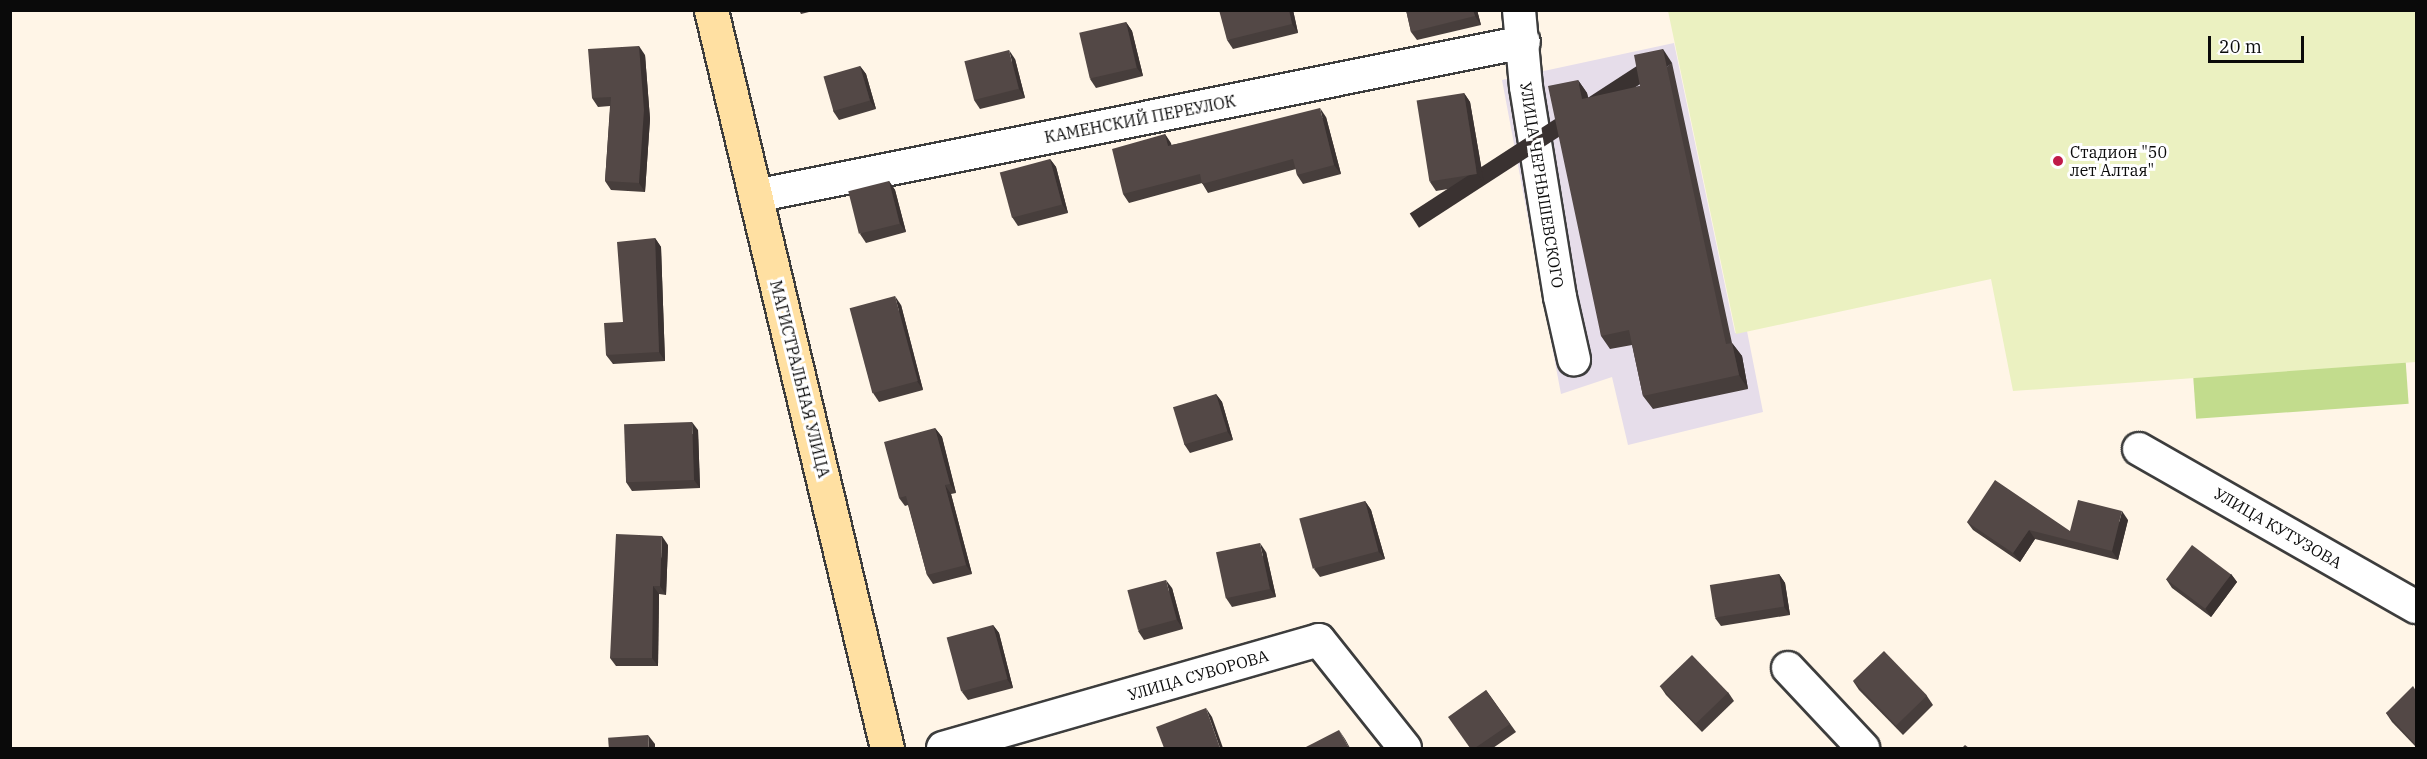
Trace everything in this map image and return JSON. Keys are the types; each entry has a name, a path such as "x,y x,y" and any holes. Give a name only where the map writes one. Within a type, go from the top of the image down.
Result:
{"street":[{"name":"МАГИСТРАЛЬНАЯ УЛИЦА","path":"711,10 887,748"},
{"name":"УЛИЦА ЧЕРНЫШЕВСКОГО","path":"1519,10 1528,99 1560,297 1574,358"},
{"name":"КАМЕНСКИЙ ПЕРЕУЛОК","path":"755,195 1524,42"},
{"name":"УЛИЦА КУТУЗОВА","path":"2139,449 2416,607"},
{"name":"УЛИЦА СУВОРОВА","path":"943,748 1319,640 1406,748"},
{"path":"1788,668 1863,748"}],"shaded area":[{"path":"1674,43 1735,333 1747,331 1763,412 1628,445 1612,377 1561,394 1502,80"}],"green space":[{"name":"Стадион \"50 лет Алтая\"","path":"1668,11 2416,11 2416,362 2013,391 1991,279 1736,334"},
{"path":"2405,352 2409,404 2196,419 2193,367"}],"building":[{"path":"1219,10 1289,10 1292,24 1227,40"},
{"path":"1406,10 1473,10 1475,16 1411,32"},
{"path":"1126,22 1137,68 1090,79 1079,33"},
{"path":"639,46 644,110 639,183 605,181 611,97 592,98 588,49"},
{"path":"1663,49 1726,344 1732,343 1739,375 1643,396 1629,330 1601,336 1548,86 1578,80 1582,99 1640,86 1634,55"},
{"path":"1009,50 1019,89 974,100 964,61"},
{"path":"860,66 870,101 833,111 823,76"},
{"path":"1464,93 1477,174 1429,181 1417,101"},
{"path":"1320,108 1334,165 1297,175 1293,159 1202,184 1200,174 1123,194 1112,149 1165,134 1168,146"},
{"path":"1050,159 1062,204 1012,218 1000,172"},
{"path":"889,181 900,224 859,234 848,191"},
{"path":"655,238 659,352 606,355 604,323 623,322 617,242"},
{"path":"895,296 918,381 872,393 850,308"},
{"path":"1216,394 1227,431 1184,444 1173,407"},
{"path":"692,422 694,480 626,482 624,424"},
{"path":"935,428 950,484 945,485 966,565 927,575 906,496 899,498 884,442"},
{"path":"1995,480 2070,531 2078,500 2122,511 2112,551 2029,530 2013,553 1967,522"},
{"path":"1365,501 1378,551 1313,569 1299,519"},
{"path":"616,534 662,536 660,586 653,586 652,658 610,658"},
{"path":"1260,543 1270,589 1226,598 1216,552"},
{"path":"2192,545 2231,574 2205,609 2166,579"},
{"path":"1779,574 1784,607 1715,618 1710,585"},
{"path":"1166,580 1177,620 1138,630 1127,590"},
{"path":"993,625 1007,679 961,692 947,637"},
{"path":"1884,651 1927,696 1896,725 1853,681"},
{"path":"1692,655 1728,692 1696,724 1660,686"},
{"path":"2413,686 2416,691 2416,745 2386,713"},
{"path":"1486,690 1510,724 1475,748 1470,748 1448,717"},
{"path":"1206,708 1220,748 1164,748 1156,727"},
{"path":"1339,730 1349,748 1304,748"},
{"path":"648,735 649,748 609,748 608,738"}],"place":[{"name":"Стадион \"50 лет Алтая\"","path":"2058,161"}]}
